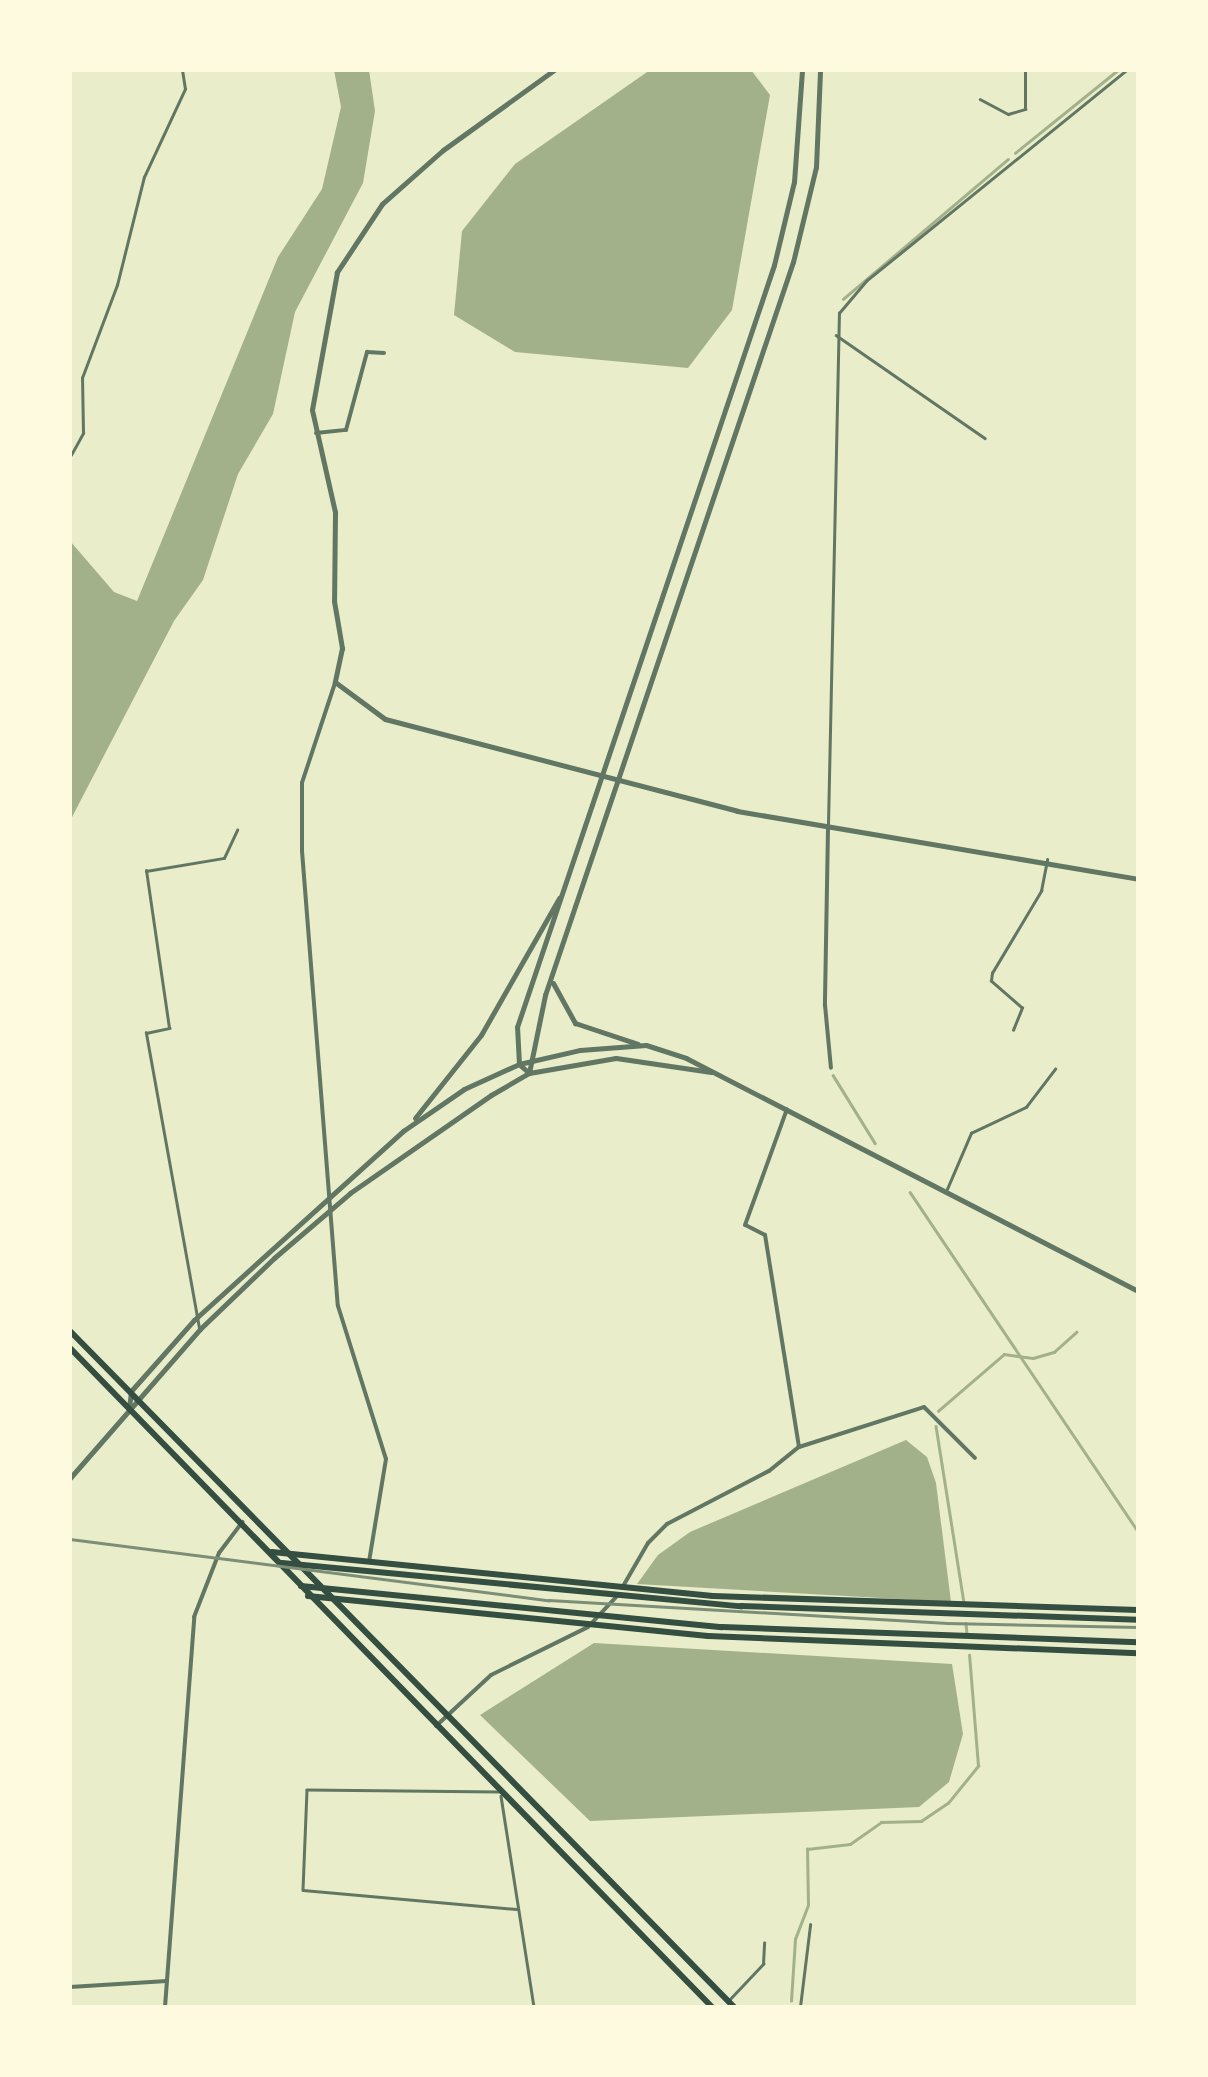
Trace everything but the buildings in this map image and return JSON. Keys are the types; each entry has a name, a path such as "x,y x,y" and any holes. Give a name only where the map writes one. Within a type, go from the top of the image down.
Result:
{"main road":[{"path":"70,1331 731,2004"},
{"path":"70,1348 282,1563 307,1596 712,2007"},
{"path":"271,1552 622,1588 1012,1609 1138,1610"},
{"path":"282,1563 616,1597 776,1608 1138,1620"},
{"path":"300,1586 751,1629 1138,1642"},
{"path":"307,1596 588,1627 793,1641 1138,1653"},
{"path":"776,1608 806,1599"},
{"path":"1012,1609 1054,1620"},
{"path":"751,1629 793,1641"}],"street":[{"path":"369,1562 386,1460 338,1306 334,1190 300,795 342,648 334,601 336,512 312,410 331,288 369,220 443,150 554,70"},
{"path":"528,1073 520,1064 517,1027 774,265 794,182 802,70"},
{"path":"528,1073 533,1061 534,1029 801,234 816,166 820,70"},
{"path":"316,433 346,430 367,352 384,353"},
{"path":"335,682 385,719 737,810 1047,860 1138,879"},
{"path":"828,826 825,1005 831,1068"},
{"path":"129,1408 130,1391 194,1320 440,1094 480,1035 565,886"},
{"path":"552,980 560,1006 575,1023 728,1077 1138,1291"},
{"path":"403,1131 464,1089 520,1064 646,1046"},
{"path":"70,1478 200,1329 334,1207 528,1073 616,1058 728,1077"},
{"path":"787,1108 745,1225 765,1235 799,1446"},
{"path":"436,1726 510,1662 588,1627 616,1597 648,1543 667,1524 769,1471 799,1446 924,1407 975,1458"},
{"path":"165,2007 194,1617 219,1553 242,1522"},
{"path":"70,1987 167,1981"}],"lane":[{"path":"71,455 83,433 82,378 118,285 144,177 185,90 182,70"},
{"path":"980,99 1008,114 1025,109 1025,70"},
{"path":"828,826 835,334 840,313 866,281 1127,70"},
{"path":"835,334 986,438"},
{"path":"200,1329 194,1320 146,1034 169,1028 146,871 224,858 236,830"},
{"path":"1013,1030 1022,1008 992,980 992,973 1040,892 1047,860"},
{"path":"946,1190 972,1133 1026,1107 1055,1069"},
{"path":"512,1781 501,1792 307,1790 303,1890 516,1909"},
{"path":"501,1792 534,2007"},
{"path":"800,2007 810,1925"},
{"path":"731,2004 763,1964 764,1943"}],"shaded area":[{"path":"334,70 369,70 375,111 363,183 295,312 273,414 238,474 203,580 174,621 70,821 70,541 114,592 137,601 278,257 322,189 341,107"},
{"path":"650,70 751,70 770,95 732,310 688,368 515,352 454,315 462,231 515,164"},
{"path":"906,1440 927,1457 936,1483 951,1602 637,1584 658,1555 690,1532"},
{"path":"594,1643 952,1664 963,1734 949,1782 919,1807 590,1821 480,1715"}],"waterway":[{"path":"1015,153 1118,70"},
{"path":"843,299 1008,159"},
{"path":"833,1075 875,1143"},
{"path":"910,1192 1138,1531"},
{"path":"938,1411 1004,1354 1033,1358 1054,1352 1076,1332"},
{"path":"936,1426 964,1602"},
{"path":"966,1623 967,1634"},
{"path":"791,2001 795,1939 808,1905 807,1849 850,1844 881,1822 921,1821 948,1803 978,1766 969,1655"}],"railway":[{"path":"70,1539 549,1600 947,1623 1138,1627"}]}
